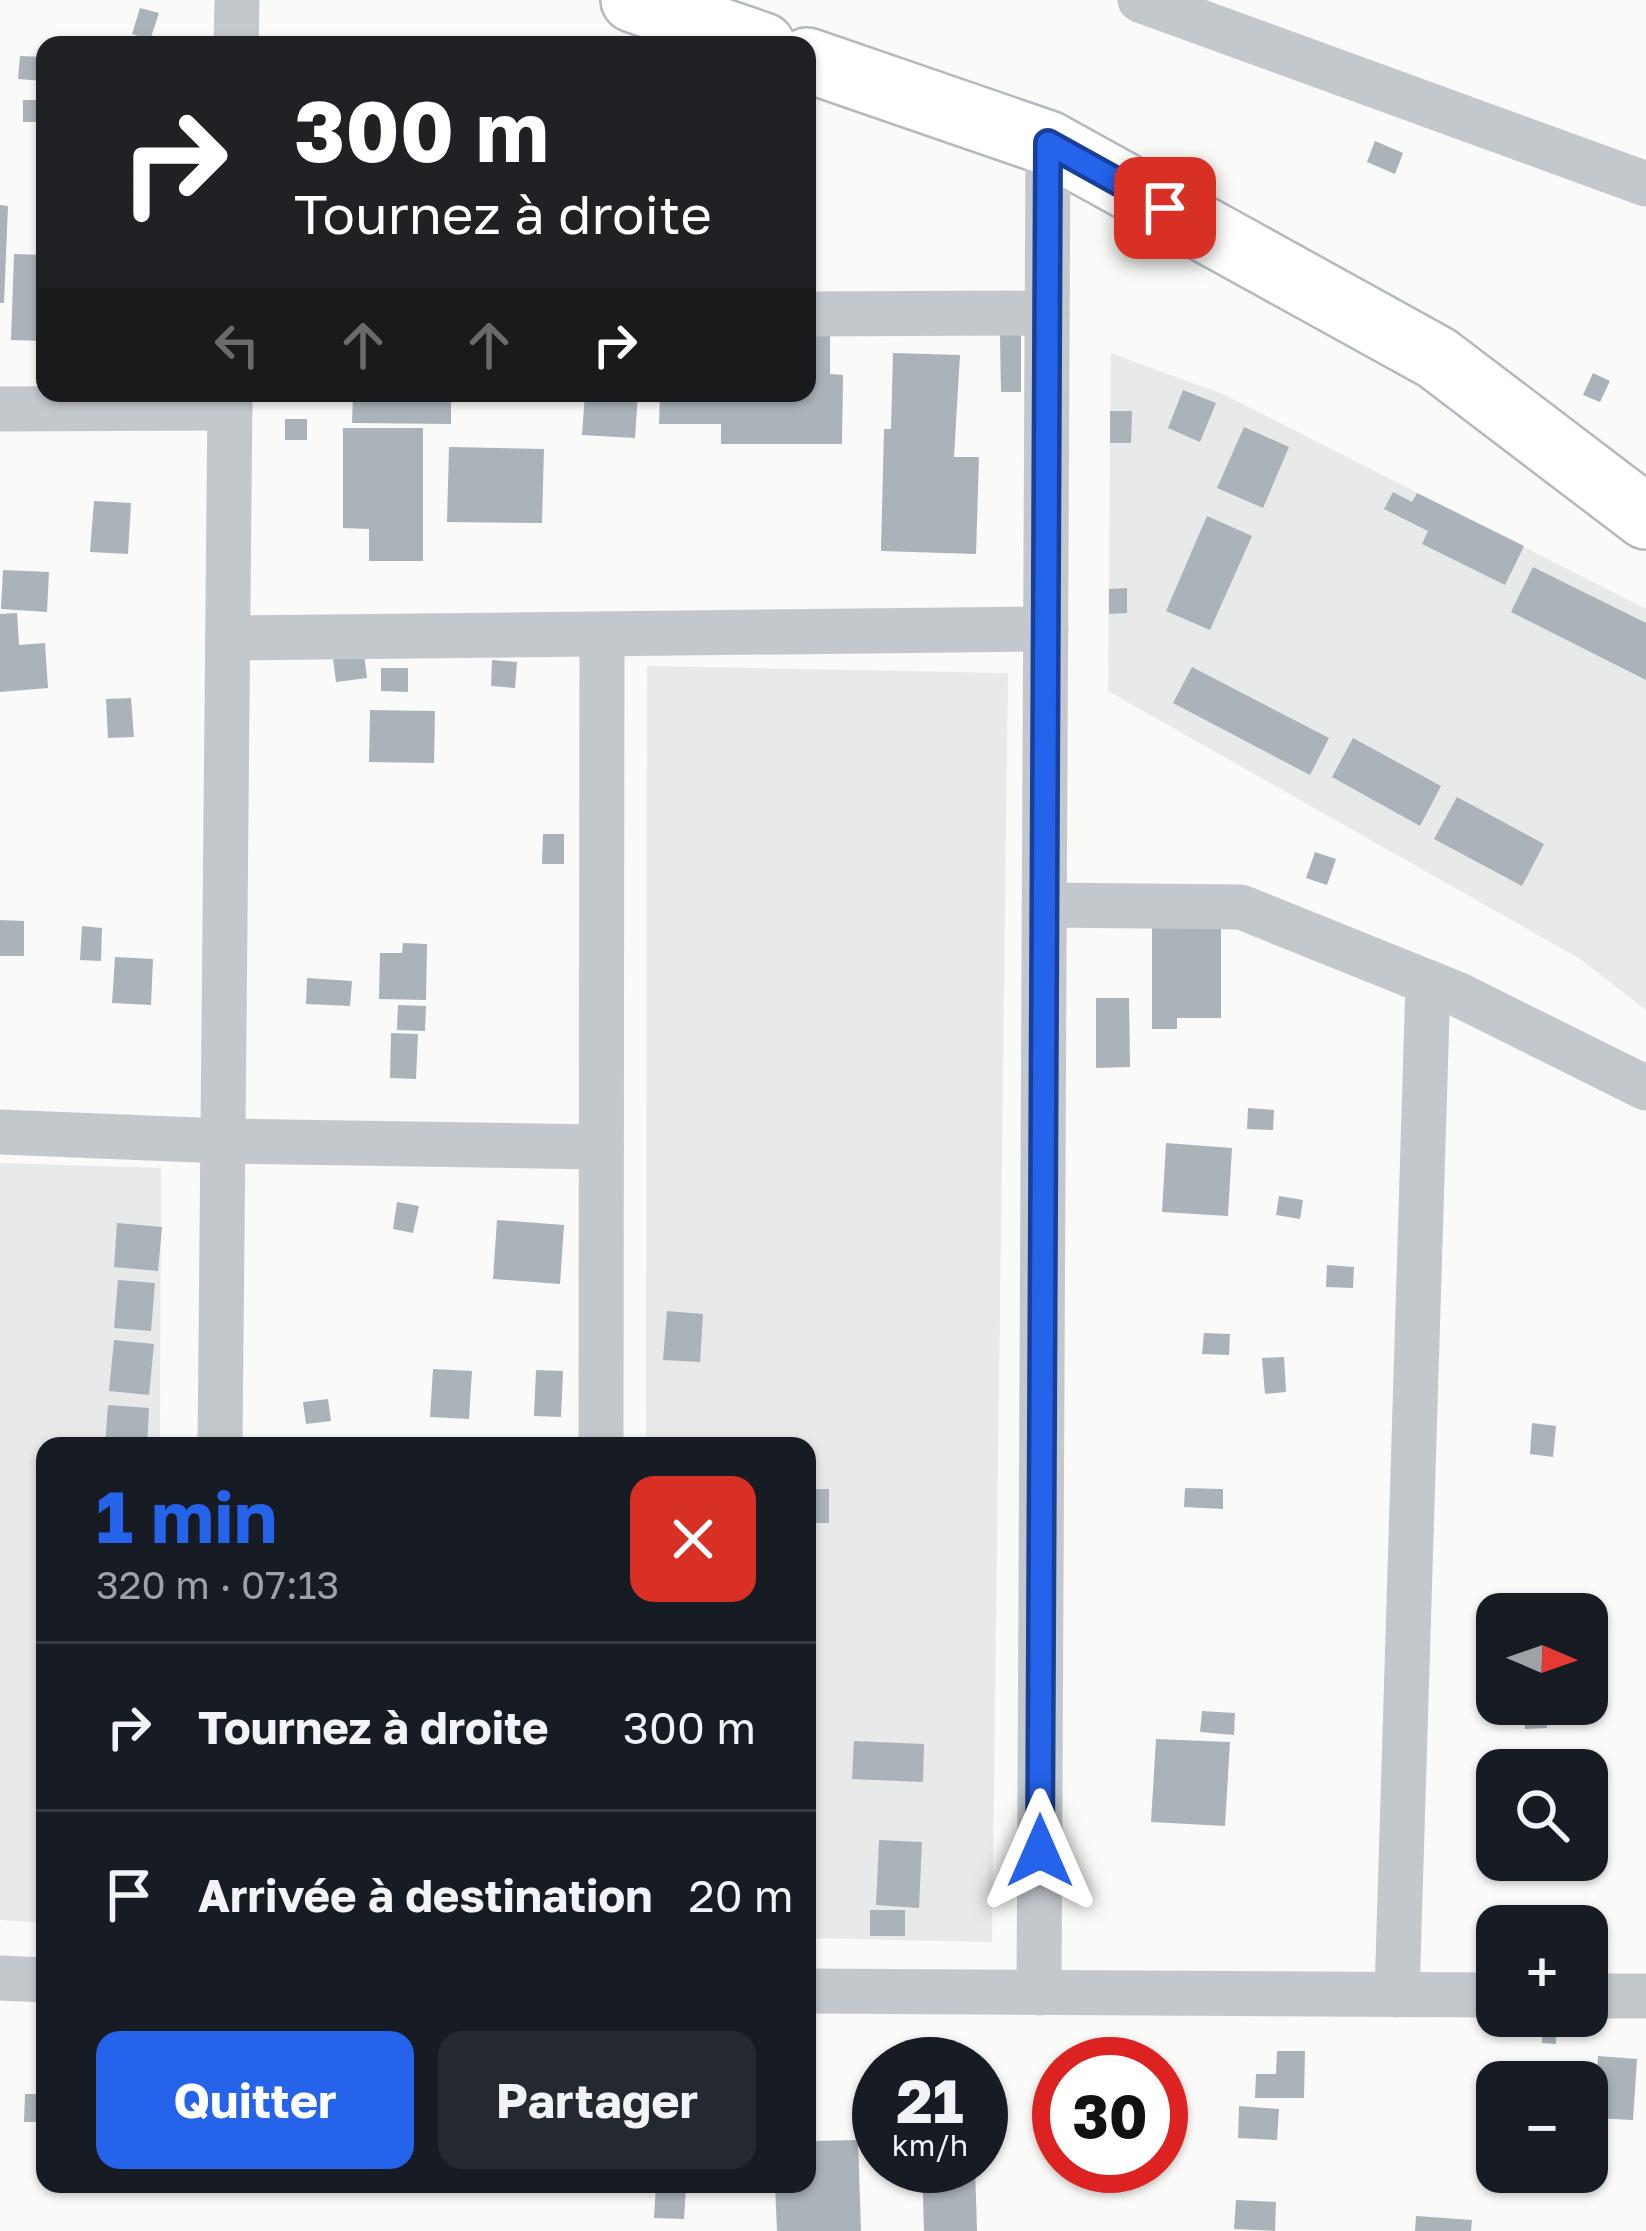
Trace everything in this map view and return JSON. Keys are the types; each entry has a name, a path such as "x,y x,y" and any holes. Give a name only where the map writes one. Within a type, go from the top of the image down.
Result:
{"main road":[{"path":"633,0 737,36"},
{"path":"816,63 1048,143 1437,358 1646,518"}],"street":[{"path":"236,36 237,0"},
{"path":"1140,0 1646,184"},
{"path":"1039,1993 1048,143"},
{"path":"816,314 1047,313"},
{"path":"0,409 179,402"},
{"path":"220,1437 230,402"},
{"path":"228,638 1046,629"},
{"path":"601,1437 602,634"},
{"path":"1044,905 1241,907 1427,982 1646,1088"},
{"path":"1396,1995 1427,982"},
{"path":"0,1132 223,1142 602,1147"},
{"path":"0,1978 36,1980"},
{"path":"816,1991 1476,1995"},
{"path":"1608,1996 1646,1996"}],"shaded area":[{"path":"1111,353 1225,395 1646,609 1646,1010 1580,959 1108,691"},
{"path":"647,666 1008,673 992,1942 816,1938 816,1437 646,1437"},
{"path":"0,1163 161,1168 160,1437 36,1437 36,1922 0,1920"}],"building":[{"path":"140,8 159,13 151,36 132,34"},
{"path":"20,56 36,57 36,80 18,79"},
{"path":"23,100 36,100 36,122 23,122"},
{"path":"1375,141 1403,153 1395,174 1367,162"},
{"path":"0,205 8,206 4,303 0,303"},
{"path":"14,254 36,255 36,341 11,340"},
{"path":"816,329 830,329 830,374 843,375 842,444 721,444 721,424 659,424 660,402 816,402"},
{"path":"1021,333 1021,392 1001,392 1000,334"},
{"path":"893,353 960,355 954,457 979,457 976,554 881,551 884,429 891,429"},
{"path":"1593,373 1610,381 1600,402 1583,395"},
{"path":"1183,390 1216,403 1200,442 1168,428"},
{"path":"353,402 451,402 451,424 352,423"},
{"path":"584,402 637,402 635,438 582,435"},
{"path":"1110,411 1132,411 1131,443 1110,443"},
{"path":"285,419 307,419 307,440 285,440"},
{"path":"1244,427 1289,447 1263,508 1217,488"},
{"path":"343,428 423,428 423,561 369,561 369,529 343,528"},
{"path":"449,447 544,449 542,523 447,522"},
{"path":"1393,492 1412,502 1417,493 1524,546 1505,585 1422,544 1428,531 1384,509"},
{"path":"94,501 131,503 128,554 90,552"},
{"path":"1207,516 1252,536 1210,630 1166,611"},
{"path":"1533,567 1646,623 1646,680 1511,612"},
{"path":"3,570 49,572 47,612 1,609"},
{"path":"1127,588 1127,613 1109,614 1109,589"},
{"path":"17,613 19,645 45,643 48,688 0,692 0,614"},
{"path":"364,654 367,678 336,682 333,658"},
{"path":"492,660 517,662 515,688 491,686"},
{"path":"1192,667 1329,738 1310,775 1173,703"},
{"path":"381,668 408,668 408,692 381,691"},
{"path":"131,698 134,737 108,738 106,699"},
{"path":"370,710 435,711 434,763 369,762"},
{"path":"1353,738 1441,786 1420,826 1332,777"},
{"path":"1457,797 1544,844 1522,886 1434,839"},
{"path":"543,834 564,834 564,864 542,864"},
{"path":"1315,852 1336,859 1327,885 1306,878"},
{"path":"1152,918 1221,918 1221,1018 1177,1018 1177,1029 1152,1029"},
{"path":"0,920 24,921 24,956 0,956"},
{"path":"82,926 102,928 101,961 80,960"},
{"path":"403,943 427,944 426,1000 379,999 380,953 402,953"},
{"path":"115,957 153,959 151,1005 112,1003"},
{"path":"307,978 352,981 350,1006 306,1004"},
{"path":"1096,998 1129,998 1130,1067 1096,1068"},
{"path":"398,1005 426,1006 425,1031 397,1030"},
{"path":"391,1033 418,1034 416,1079 390,1078"},
{"path":"1248,1108 1274,1110 1273,1130 1247,1129"},
{"path":"1166,1143 1232,1148 1228,1216 1162,1212"},
{"path":"1279,1196 1303,1200 1300,1219 1276,1215"},
{"path":"397,1202 419,1206 413,1233 393,1229"},
{"path":"497,1220 564,1225 560,1284 493,1279"},
{"path":"117,1223 162,1227 158,1271 114,1267"},
{"path":"1327,1265 1354,1267 1353,1288 1326,1287"},
{"path":"118,1280 155,1283 151,1331 114,1328"},
{"path":"667,1311 703,1314 700,1362 663,1360"},
{"path":"1204,1333 1230,1334 1229,1355 1202,1354"},
{"path":"114,1340 154,1344 149,1395 109,1391"},
{"path":"1284,1357 1286,1392 1265,1394 1262,1358"},
{"path":"433,1369 472,1371 469,1419 430,1417"},
{"path":"536,1370 563,1371 561,1417 534,1416"},
{"path":"328,1399 331,1421 306,1424 303,1402"},
{"path":"108,1405 149,1408 147,1437 106,1437"},
{"path":"1532,1423 1556,1426 1553,1457 1530,1454"},
{"path":"1185,1488 1223,1489 1223,1509 1184,1507"},
{"path":"816,1489 829,1489 829,1523 816,1523"},
{"path":"1202,1711 1235,1713 1234,1735 1200,1732"},
{"path":"1156,1739 1230,1742 1225,1826 1151,1822"},
{"path":"854,1741 924,1744 923,1782 852,1779"},
{"path":"879,1840 922,1842 919,1908 876,1905"},
{"path":"870,1910 905,1910 905,1936 870,1936"},
{"path":"1542,2037 1556,2037 1556,2044 1542,2043"},
{"path":"1277,2051 1305,2051 1304,2098 1255,2098 1256,2074 1276,2074"},
{"path":"1598,2056 1637,2059 1633,2120 1608,2119 1608,2061 1598,2061"},
{"path":"25,2094 36,2094 36,2122 24,2122"},
{"path":"1239,2106 1279,2109 1277,2140 1238,2138"},
{"path":"852,2140 852,2193 860,2193 861,2231 777,2231 775,2193 816,2193 816,2141"},
{"path":"656,2193 686,2193 684,2219 654,2218"},
{"path":"923,2193 976,2193 977,2231 924,2231"},
{"path":"1236,2200 1276,2202 1275,2231 1234,2229"},
{"path":"1416,2216 1472,2220 1471,2231 1415,2231"}],"route":[{"path":"1040,1851 1048,143 1165,208"}]}
